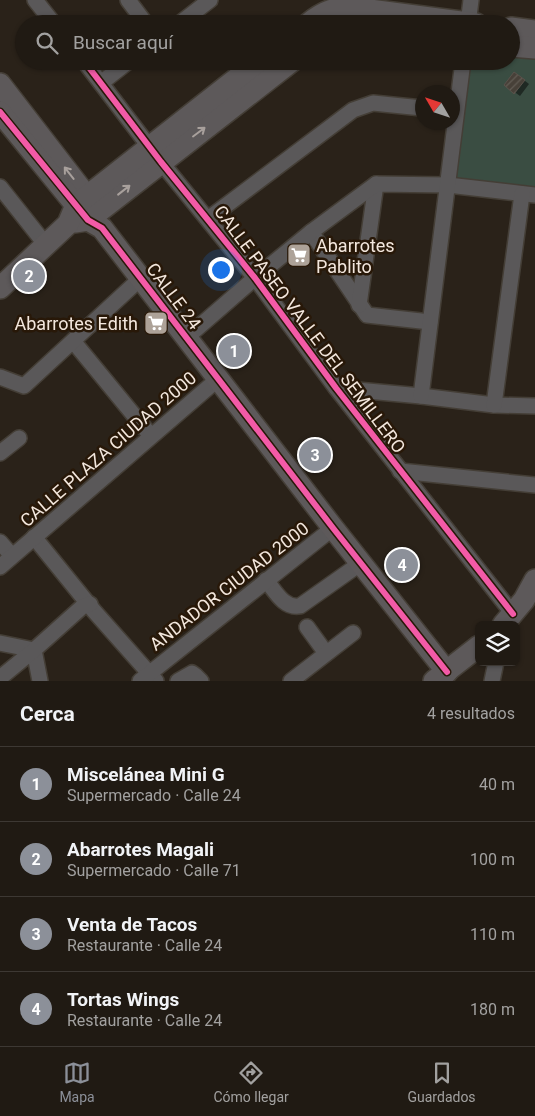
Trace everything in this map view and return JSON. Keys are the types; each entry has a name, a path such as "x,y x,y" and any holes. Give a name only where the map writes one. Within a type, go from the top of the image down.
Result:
{"street":[{"path":"35,0 47,15"},
{"path":"128,0 139,15"},
{"path":"190,15 210,0"},
{"path":"471,0 471,15"},
{"path":"319,15 338,8 355,8 409,15"},
{"path":"520,29 535,31"},
{"path":"520,47 535,48"},
{"name":"CALLE PASEO VALLE DEL SEMILLERO","path":"91,70 155,154 255,278 400,471 506,621"},
{"path":"101,83 118,70"},
{"path":"0,288 46,245 87,214 249,70"},
{"path":"155,154 279,70"},
{"path":"459,85 462,70"},
{"name":"CALLE 24","path":"0,84 87,214"},
{"path":"208,219 352,110 373,103 415,107"},
{"name":"CALLE 24","path":"0,112 141,278 361,563 440,676"},
{"path":"421,396 453,130"},
{"path":"359,306 376,184"},
{"path":"186,338 311,232 376,184 448,185 528,195 494,405"},
{"path":"0,187 46,245"},
{"path":"311,232 359,306 367,315 430,322"},
{"path":"0,378 24,386 141,278"},
{"path":"73,341 151,436"},
{"name":"CALLE PLAZA CIUDAD 2000","path":"0,567 218,379"},
{"path":"336,388 494,405 535,406"},
{"path":"0,453 19,438"},
{"path":"400,471 535,485"},
{"name":"ANDADOR CIUDAD 2000","path":"34,537 148,678 266,580 333,528"},
{"path":"0,542 12,556"},
{"path":"266,580 285,604 292,608 300,606 361,563"},
{"path":"508,621 535,580"},
{"path":"0,678 82,607 90,604"},
{"path":"307,627 323,648 324,655"},
{"path":"291,681 353,633"},
{"path":"0,643 34,650"},
{"path":"440,676 475,649"},
{"path":"34,650 40,681"},
{"path":"492,681 495,666"},
{"path":"178,681 192,673 201,681"}],"green space":[{"path":"520,53 535,54 535,188 453,179 457,130 460,130 461,70 520,70"}],"building":[{"path":"514,72 525,80 514,94 504,85"}],"cycle path":[{"path":"91,70 161,162 255,278 336,388 513,614"},
{"path":"0,112 88,220 102,228 333,528 447,672"}],"place":[{"name":"Abarrotes Pablito","path":"299,255"},
{"name":"Abarrotes Magali","path":"29,276"},
{"name":"Abarrotes Edith","path":"156,323"},
{"name":"Miscelánea Mini G","path":"234,351"},
{"name":"Venta de Tacos","path":"315,455"},
{"name":"Tortas Wings","path":"402,565"}]}
